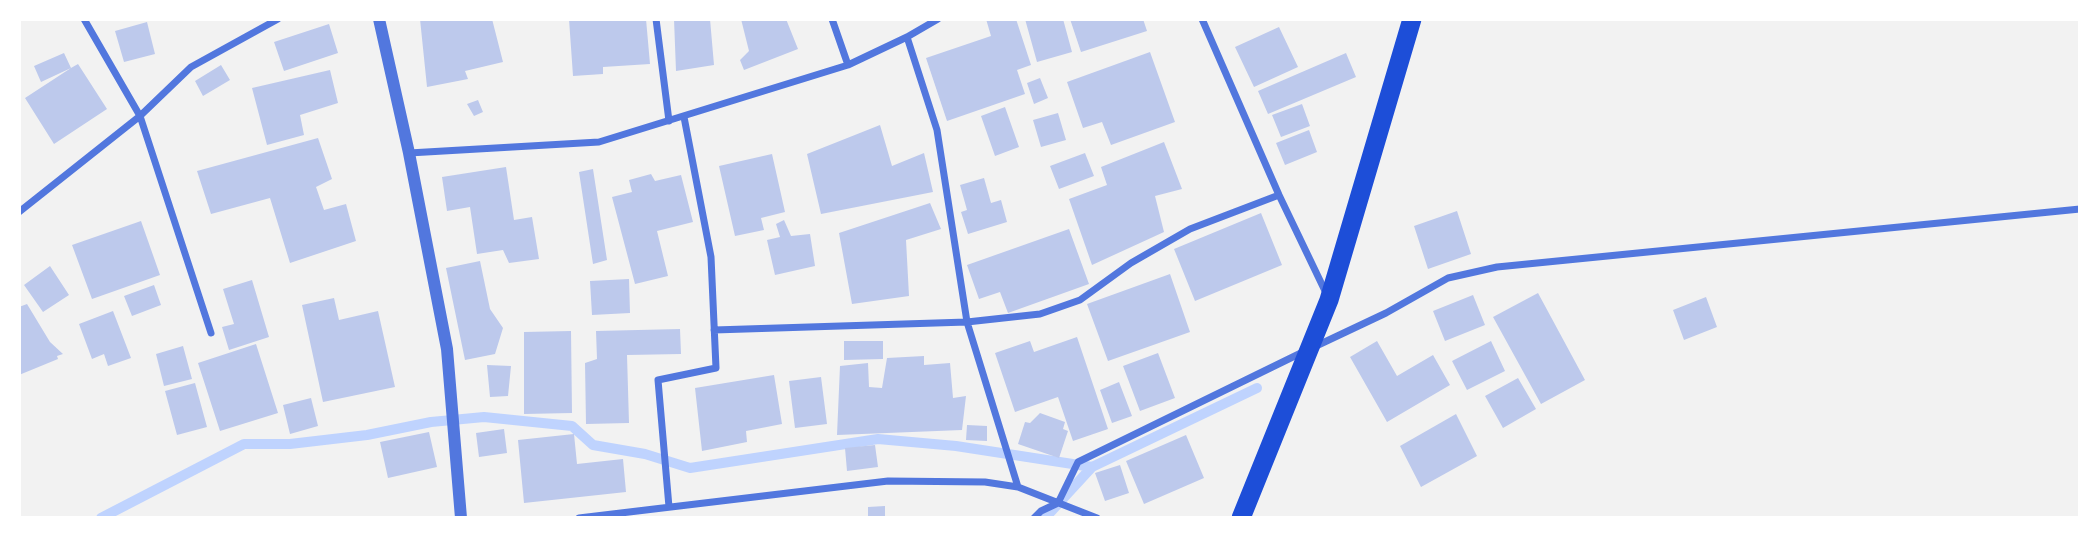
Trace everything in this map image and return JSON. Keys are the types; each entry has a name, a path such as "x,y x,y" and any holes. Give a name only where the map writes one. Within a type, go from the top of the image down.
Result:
{"highway":[{"path":"1241,518 1329,300 1412,19"}],"street":[{"path":"84,19 140,116 212,333"},
{"path":"19,212 140,116 191,67 278,19"},
{"path":"380,19 447,349 461,518"},
{"path":"656,19 669,121"},
{"path":"832,19 848,65"},
{"path":"409,153 598,142 848,65 938,19"},
{"path":"1202,19 1279,195 1329,300"},
{"path":"907,37 937,130 967,322 1018,487"},
{"path":"669,507 658,380 716,368 711,257 684,117"},
{"path":"714,330 967,322 1040,314 1080,300 1131,263 1190,229 1279,195"},
{"path":"1034,518 1041,511 1058,503 1078,462 1386,313 1448,278 1497,267 2080,209"},
{"path":"579,518 888,481 985,482 1018,487 1097,518"}],"building":[{"path":"420,19 492,19 503,62 465,71 468,79 427,87"},
{"path":"569,19 646,19 650,64 603,67 603,74 573,76"},
{"path":"674,19 710,19 714,65 676,71"},
{"path":"741,19 786,19 798,49 744,70 740,60 749,51"},
{"path":"986,19 1016,19 1031,65 1017,70 1025,94 947,121 926,58 991,36"},
{"path":"1025,19 1063,19 1072,52 1037,62"},
{"path":"1070,19 1143,19 1147,31 1081,52"},
{"path":"147,22 155,54 124,62 115,31"},
{"path":"329,24 338,53 284,71 274,42"},
{"path":"1279,27 1298,67 1254,87 1235,47"},
{"path":"1150,52 1175,122 1111,145 1102,122 1083,128 1067,82"},
{"path":"64,53 71,68 41,82 34,66"},
{"path":"1346,53 1356,77 1268,114 1258,91"},
{"path":"78,64 107,109 54,144 25,98"},
{"path":"221,65 230,80 203,96 195,81"},
{"path":"330,70 338,103 300,115 304,135 267,145 252,88"},
{"path":"1040,78 1048,98 1034,104 1027,83"},
{"path":"478,100 483,112 474,116 467,104"},
{"path":"1302,104 1310,126 1281,137 1272,115"},
{"path":"1005,107 1019,147 995,156 981,116"},
{"path":"1058,113 1066,140 1041,147 1033,120"},
{"path":"880,125 892,166 924,153 933,192 821,214 807,154"},
{"path":"1309,130 1317,152 1285,165 1276,143"},
{"path":"318,138 332,179 316,187 324,210 346,204 356,241 290,263 270,198 211,214 197,171"},
{"path":"1164,142 1182,189 1155,196 1164,232 1092,265 1069,199 1107,185 1101,167"},
{"path":"1085,153 1094,176 1059,189 1050,166"},
{"path":"772,154 785,212 761,218 764,230 735,236 719,166"},
{"path":"506,167 514,220 532,217 539,259 509,263 503,250 477,254 470,207 447,211 442,177"},
{"path":"593,169 607,260 593,264 579,172"},
{"path":"651,174 655,181 681,175 693,222 657,231 668,276 635,284 612,197 632,192 629,180"},
{"path":"984,178 991,203 1001,200 1007,222 968,234 961,212 967,210 960,185"},
{"path":"930,203 941,229 906,240 909,296 852,304 839,233"},
{"path":"1457,211 1471,254 1428,269 1414,226"},
{"path":"1261,213 1282,265 1195,301 1174,249"},
{"path":"784,220 791,236 810,234 815,266 775,275 767,240 780,237 776,224"},
{"path":"141,221 160,275 92,299 72,245"},
{"path":"1069,229 1089,284 1008,313 1000,292 979,299 967,265"},
{"path":"480,261 490,309 503,328 495,354 465,360 446,268"},
{"path":"50,266 69,295 43,312 24,285"},
{"path":"1170,274 1190,332 1108,361 1087,304"},
{"path":"629,279 630,313 592,315 590,281"},
{"path":"252,280 269,337 229,350 222,327 234,324 223,289"},
{"path":"154,285 161,305 132,316 124,296"},
{"path":"1538,293 1585,380 1541,404 1493,317"},
{"path":"1473,295 1485,325 1445,341 1433,311"},
{"path":"1706,297 1717,327 1684,340 1673,310"},
{"path":"334,298 339,320 378,311 395,387 323,402 302,305"},
{"path":"27,304 50,342 63,354 57,356 58,359 19,375 19,307"},
{"path":"113,311 131,358 108,366 104,354 92,359 79,324"},
{"path":"680,329 681,354 627,355 629,423 586,424 585,363 597,359 596,331"},
{"path":"571,331 572,413 524,414 524,332"},
{"path":"1077,337 1108,429 1073,441 1058,397 1015,412 995,353 1030,341 1034,352"},
{"path":"844,341 883,341 883,359 844,360"},
{"path":"1377,341 1397,376 1433,355 1450,385 1387,422 1350,357"},
{"path":"1491,341 1505,371 1467,390 1452,361"},
{"path":"256,344 278,413 220,431 198,363"},
{"path":"183,346 192,379 164,386 156,354"},
{"path":"1158,353 1175,398 1140,411 1123,366"},
{"path":"924,356 924,365 950,363 953,398 966,396 962,430 837,435 840,366 868,363 869,387 882,388 887,358"},
{"path":"487,365 511,366 508,396 490,397"},
{"path":"774,375 782,424 746,431 747,442 702,451 695,388"},
{"path":"821,377 827,424 795,428 789,381"},
{"path":"1518,378 1536,409 1503,428 1485,396"},
{"path":"1119,382 1132,416 1112,423 1100,390"},
{"path":"195,383 207,427 177,435 165,391"},
{"path":"311,398 318,426 290,434 283,405"},
{"path":"1040,413 1065,422 1063,429 1068,431 1059,458 1018,444 1025,422 1030,423"},
{"path":"1456,414 1477,456 1421,487 1400,446"},
{"path":"967,425 987,426 987,441 966,440"},
{"path":"504,429 507,453 479,457 476,433"},
{"path":"429,432 437,467 388,478 380,442"},
{"path":"574,434 577,464 623,459 626,492 524,503 518,440"},
{"path":"1186,435 1204,478 1144,504 1126,461"},
{"path":"875,445 878,467 847,471 845,448"},
{"path":"1120,465 1129,493 1105,501 1095,473"},
{"path":"885,506 885,518 868,518 868,507"}],"waterway":[{"path":"1045,518 1092,467 1257,388"},
{"path":"101,518 244,444 290,444 367,435 431,422 484,417 572,426 593,445 645,454 690,468 878,439 956,446 1092,467"}]}
